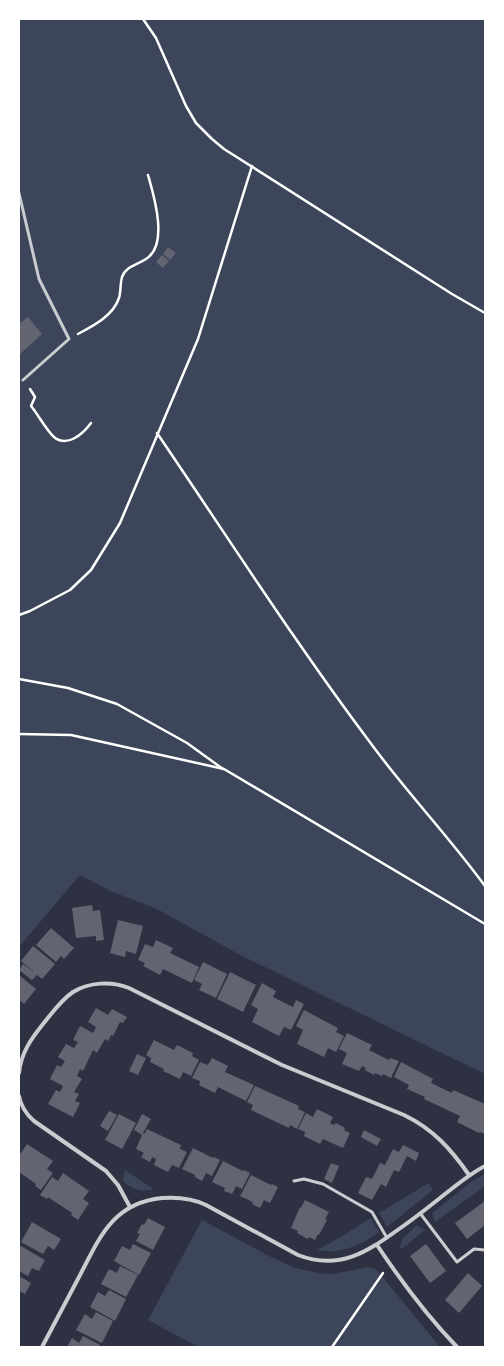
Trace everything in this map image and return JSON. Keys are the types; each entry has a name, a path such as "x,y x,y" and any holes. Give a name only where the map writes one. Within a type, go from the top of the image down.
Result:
{"street":[{"path":"19,1072 23,1055 33,1037 64,999 77,990 90,986 103,984 121,985 282,1065 420,1122 442,1142 469,1176"},
{"path":"19,1097 24,1109 34,1121 106,1170 118,1185 130,1207"},
{"path":"42,1347 103,1232 112,1220 122,1211 142,1202 162,1198 180,1198 206,1204 293,1253 310,1259 332,1261 345,1259 360,1254 377,1245 469,1176 485,1166"},
{"path":"377,1245 415,1299 457,1347"}],"lane":[{"path":"19,193 39,280 69,338 23,380"},
{"path":"294,1181 304,1179 323,1184 372,1212 387,1238"},
{"path":"420,1213 457,1262 474,1249 485,1250"}],"path":[{"path":"143,19 156,38 186,106 196,123 212,139 452,294 485,313"},
{"path":"19,614 30,611 70,590 91,570 120,523 198,339 252,166"},
{"path":"69,338 96,324 116,307 121,291 122,278 126,270 146,259 155,249 158,224 155,202 148,175"},
{"path":"23,380 35,397 31,406 54,437 67,441 73,439 82,434 91,423"},
{"path":"157,433 314,666 376,751 463,856 485,886"},
{"path":"19,679 68,688 117,704 187,743 224,769 485,924"},
{"path":"19,734 71,735 224,769"},
{"path":"332,1347 383,1273"}],"shaded area":[{"path":"19,19 485,19 485,1074 242,956 157,909 108,890 82,876 79,876 19,947"},
{"path":"125,1170 152,1188 152,1190 144,1191 126,1184 123,1181"},
{"path":"485,1174 485,1186 435,1222 432,1213 471,1182"},
{"path":"429,1183 433,1190 387,1227 379,1213"},
{"path":"371,1218 379,1232 365,1241 342,1250 317,1250 339,1238"},
{"path":"202,1220 267,1255 295,1268 324,1274 333,1274 367,1267 375,1269 440,1347 198,1347 148,1320"},
{"path":"417,1225 425,1230 403,1248 399,1249 403,1238"}],"building":[{"path":"168,247 176,253 170,260 163,254"},
{"path":"162,255 169,261 163,268 156,262"},
{"path":"28,317 42,334 19,355 19,324"},
{"path":"92,905 93,911 100,910 104,940 96,941 96,936 76,938 72,908"},
{"path":"118,920 143,926 136,954 126,951 125,957 110,953"},
{"path":"51,928 74,948 64,959 61,956 56,962 36,945"},
{"path":"156,940 173,948 170,953 199,967 192,983 163,969 160,975 143,966 145,963 138,960 145,944 153,947"},
{"path":"33,946 55,964 42,979 37,975 32,980 19,970 23,964 34,972 21,961"},
{"path":"203,962 227,974 216,998 199,990 202,984 194,980"},
{"path":"230,972 256,985 243,1012 217,999"},
{"path":"19,975 36,989 24,1004 19,1000"},
{"path":"262,983 276,991 273,997 293,1007 296,1000 304,1004 291,1030 284,1027 279,1036 252,1022 258,1009 251,1005"},
{"path":"96,1008 108,1015 112,1009 127,1017 123,1023 120,1022 113,1036 111,1035 108,1041 105,1039 97,1053 93,1050 83,1071 80,1069 77,1076 82,1079 74,1092 79,1094 75,1101 80,1103 73,1117 48,1104 56,1090 60,1092 63,1086 50,1079 57,1065 61,1067 65,1061 58,1057 66,1044 74,1048 78,1042 73,1040 80,1026 93,1033 96,1027 88,1022"},
{"path":"304,1010 338,1028 336,1032 344,1036 336,1052 328,1048 324,1057 297,1044 303,1030 296,1026"},
{"path":"347,1033 372,1045 369,1050 389,1060 390,1058 399,1061 391,1078 383,1074 382,1076 375,1073 374,1075 365,1070 366,1068 362,1066 359,1071 342,1064 347,1053 339,1049"},
{"path":"154,1040 174,1050 177,1045 193,1053 192,1056 199,1060 191,1076 183,1072 180,1079 163,1071 164,1069 150,1062 151,1058 146,1055"},
{"path":"137,1054 146,1058 138,1075 129,1071"},
{"path":"212,1058 228,1066 225,1072 254,1085 246,1101 218,1087 215,1093 199,1085 200,1081 192,1078 200,1062 208,1065"},
{"path":"401,1062 433,1079 431,1083 452,1093 453,1090 485,1104 485,1134 479,1133 457,1122 460,1116 407,1089 409,1085 394,1077"},
{"path":"255,1086 299,1106 298,1109 305,1112 297,1129 290,1125 289,1128 251,1110 253,1105 247,1102"},
{"path":"317,1109 333,1117 330,1123 334,1125 336,1123 350,1133 343,1148 323,1139 320,1144 304,1136 305,1132 298,1129 306,1113 313,1117"},
{"path":"109,1111 117,1115 108,1131 100,1126"},
{"path":"119,1114 136,1123 122,1149 105,1140"},
{"path":"142,1114 151,1119 143,1133 144,1134 147,1129 181,1145 180,1149 187,1152 179,1168 172,1165 168,1172 154,1165 156,1159 152,1157 150,1162 141,1157 144,1153 136,1149 142,1135 134,1130"},
{"path":"364,1130 381,1139 377,1146 361,1137"},
{"path":"27,1144 53,1161 47,1169 53,1173 41,1190 35,1186 36,1184 19,1172 19,1156"},
{"path":"403,1145 419,1153 416,1161 407,1156 399,1172 394,1170 386,1187 381,1184 372,1200 358,1193 366,1177 372,1179 380,1163 385,1165 393,1149 399,1152"},
{"path":"193,1148 220,1160 212,1176 206,1173 202,1181 195,1177 195,1175 182,1169"},
{"path":"223,1161 250,1173 242,1189 236,1186 232,1194 224,1191 225,1188 212,1182"},
{"path":"331,1163 339,1166 332,1183 324,1179"},
{"path":"63,1173 89,1191 83,1199 89,1203 78,1220 71,1215 72,1213 48,1197 47,1199 40,1195 52,1177 58,1181"},
{"path":"251,1175 278,1187 270,1203 264,1200 260,1208 252,1204 253,1202 240,1196"},
{"path":"305,1200 329,1212 325,1219 327,1220 315,1240 309,1237 308,1239 297,1233 298,1231 291,1228 300,1207 301,1208"},
{"path":"485,1201 485,1225 467,1239 455,1223"},
{"path":"148,1218 165,1227 153,1250 136,1241 140,1234 137,1233 142,1224 144,1225"},
{"path":"32,1222 61,1239 54,1250 48,1246 43,1254 21,1242"},
{"path":"133,1244 151,1253 139,1275 114,1261 122,1246 130,1250"},
{"path":"426,1244 446,1271 430,1283 410,1256"},
{"path":"19,1245 45,1260 39,1271 32,1268 28,1276 19,1271"},
{"path":"120,1266 138,1275 126,1297 101,1284 109,1269 117,1273"},
{"path":"468,1273 482,1286 459,1313 445,1300"},
{"path":"19,1276 31,1283 25,1294 19,1291"},
{"path":"109,1290 126,1299 115,1321 90,1307 98,1292 105,1296"},
{"path":"96,1312 113,1321 102,1343 76,1330 85,1314 92,1319"},
{"path":"83,1336 100,1345 100,1347 67,1347 72,1338 79,1343"}]}
